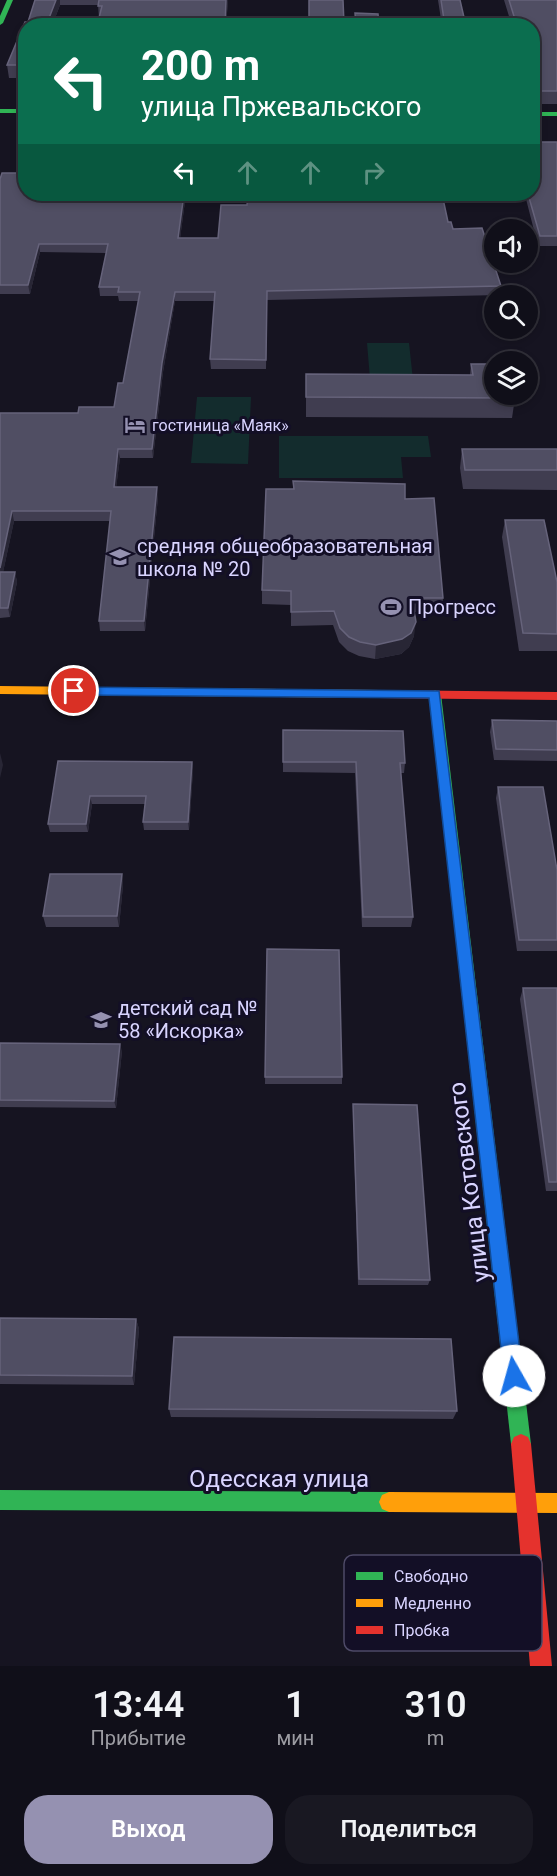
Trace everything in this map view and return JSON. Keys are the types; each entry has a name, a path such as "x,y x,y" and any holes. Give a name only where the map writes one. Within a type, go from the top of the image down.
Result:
{"street":[{"path":"0,23 10,0"},
{"path":"0,111 18,111"},
{"path":"540,114 557,114"},
{"path":"0,690 557,696"},
{"name":"улица Котовского","path":"435,694 520,1431 531,1555"},
{"name":"Одесская улица","path":"0,1500 557,1503"},
{"name":"улица Котовского","path":"540,1651 541,1666"}],"green space":[{"path":"367,343 409,343 413,380 370,379"},
{"path":"197,397 251,397 248,464 191,463"},
{"path":"279,436 428,436 431,457 401,457 403,478 279,478"}],"building":[{"path":"35,0 56,0 49,18 29,18"},
{"path":"99,0 226,0 225,18 99,18 102,6 98,6"},
{"path":"309,0 343,0 344,18 309,18"},
{"path":"441,0 460,0 464,18 444,18"},
{"path":"509,0 557,0 557,91 540,91 540,18 515,18"},
{"path":"355,13 378,14 378,18 355,18"},
{"path":"18,39 18,65 7,65"},
{"path":"540,142 557,142 557,236 540,236 538,219 535,219 530,201 540,201"},
{"path":"2,173 18,173 18,201 183,201 178,238 218,238 221,205 247,205 247,201 444,201 448,222 451,222 453,229 482,228 484,273 497,273 501,285 267,291 266,360 210,359 215,292 175,292 162,363 152,449 118,449 114,487 157,487 144,621 99,621 111,511 12,511 0,568 0,413 78,413 79,407 114,407 118,383 123,383 140,292 118,292 119,287 99,287 108,244 39,244 28,285 0,285 0,179"},
{"path":"471,364 484,364 484,398 306,397 306,374 473,375"},
{"path":"462,449 557,449 557,470 465,470"},
{"path":"293,481 405,484 405,499 434,498 443,598 412,598 416,622 411,633 402,639 376,645 360,642 349,637 340,628 334,611 291,612 291,591 262,590 266,489 294,489"},
{"path":"505,520 544,520 557,582 557,634 523,633"},
{"path":"0,572 15,572 8,608 0,608"},
{"path":"492,720 557,721 557,750 496,749"},
{"path":"283,730 403,731 405,763 400,763 413,917 363,917 356,762 283,762"},
{"path":"58,761 192,762 188,822 143,822 146,796 90,796 86,824 48,824"},
{"path":"498,787 543,787 557,870 557,940 519,940"},
{"path":"50,874 122,874 117,916 43,916"},
{"path":"267,949 339,950 342,1077 265,1077"},
{"path":"523,988 557,988 557,1182 549,1182"},
{"path":"0,1043 120,1044 114,1101 0,1100"},
{"path":"353,1104 417,1105 430,1280 359,1279"},
{"path":"0,1318 136,1319 132,1376 0,1375"},
{"path":"174,1337 451,1339 457,1411 169,1409"}],"traffic: fast":[{"path":"0,23 10,0"},
{"path":"0,111 18,111"},
{"path":"540,114 557,114"},
{"path":"435,694 521,1444"},
{"path":"0,1500 389,1502"}],"traffic: slow":[{"path":"0,690 379,694"},
{"path":"389,1502 557,1503"}],"traffic: jam":[{"path":"379,694 557,696"},
{"path":"521,1444 531,1555"},
{"path":"540,1651 541,1666"}],"place":[{"name":"гостиница «Маяк»","path":"135,425"},
{"name":"средняя общеобразовательная школа № 20","path":"120,557"},
{"name":"Прогресс","path":"391,607"},
{"name":"детский сад № 58 «Искорка»","path":"101,1020"}],"route":[{"path":"74,691 435,694 514,1376"}]}
